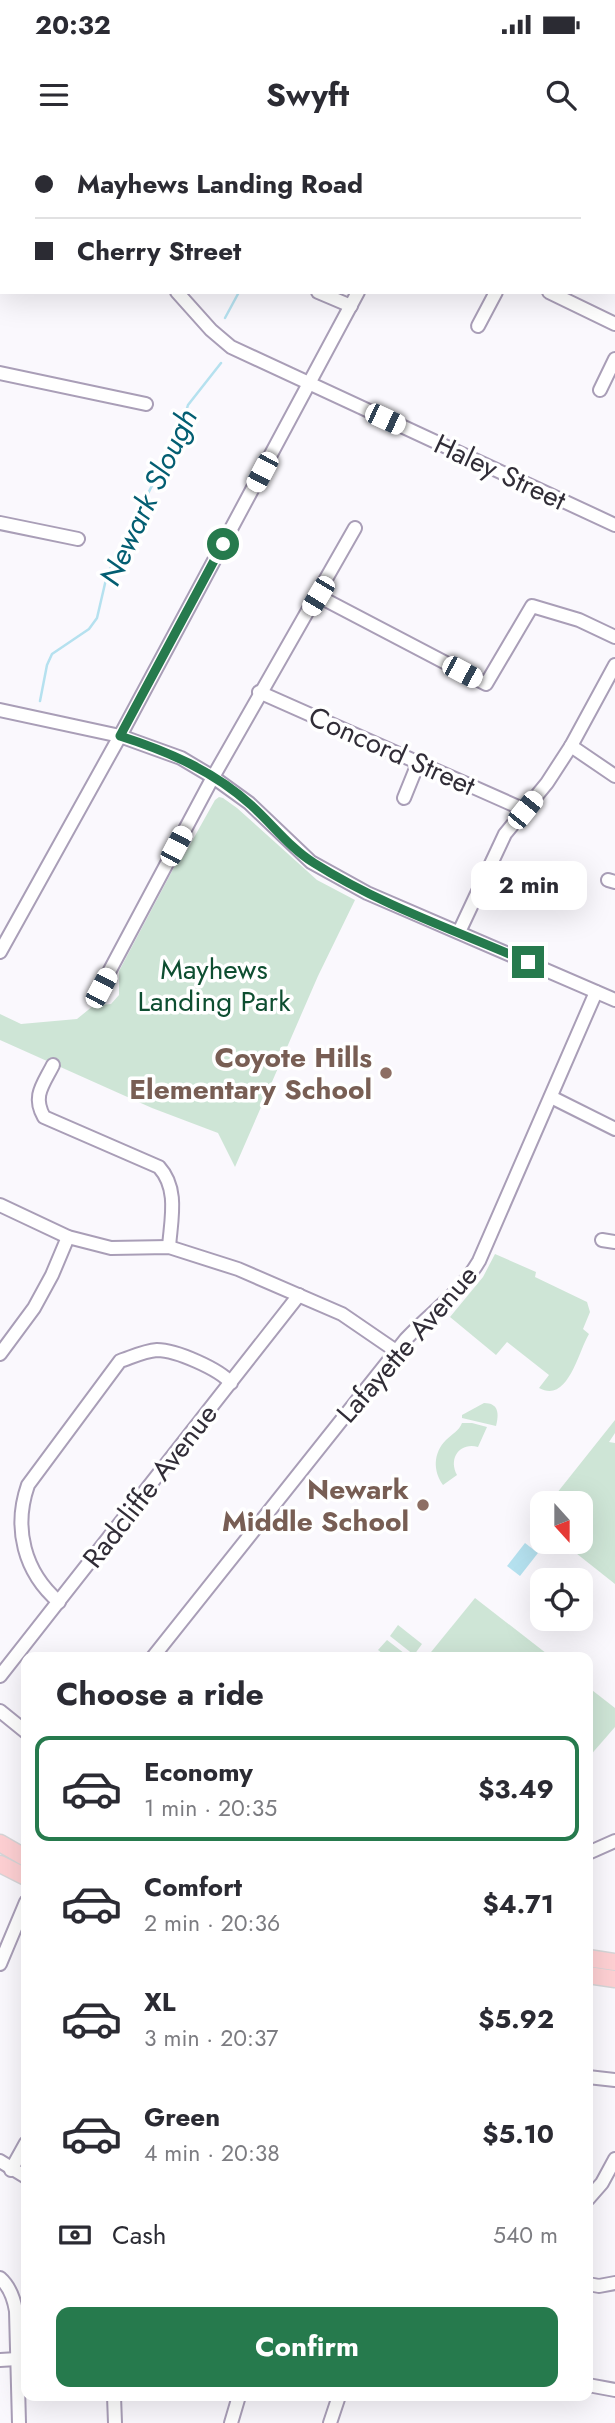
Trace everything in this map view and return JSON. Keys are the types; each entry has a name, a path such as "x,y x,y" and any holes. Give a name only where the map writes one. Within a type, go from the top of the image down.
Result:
{"main road":[{"path":"0,1843 21,1855"},
{"path":"0,1864 21,1874"},
{"path":"593,1959 615,1962"},
{"path":"593,1976 615,1979"}],"street":[{"name":"Haley Street","path":"179,294 211,330 231,347 615,525"},
{"path":"323,294 351,306"},
{"path":"0,952 120,736 357,294"},
{"path":"478,326 495,294"},
{"path":"552,294 615,324"},
{"path":"600,390 615,359"},
{"path":"0,373 146,404"},
{"path":"0,523 78,539"},
{"path":"101,988 259,692 318,596 355,528"},
{"path":"318,596 486,684 532,606 579,620 615,637"},
{"path":"459,932 505,834 547,783 571,746 615,665"},
{"name":"Concord Street","path":"259,692 525,810"},
{"path":"0,710 120,736 181,758 213,776 249,803 312,862 367,893 615,1000"},
{"path":"571,746 615,776"},
{"path":"404,798 419,761"},
{"name":"Lafayette Avenue","path":"157,1652 396,1351 420,1324 456,1294 469,1278 479,1261 596,992"},
{"path":"53,1065 38,1095 38,1107 44,1117 159,1167 169,1178 173,1201 169,1247"},
{"path":"551,1097 615,1129"},
{"path":"0,1205 68,1237 111,1248 169,1247 238,1269 342,1314 396,1351"},
{"path":"0,1354 34,1308 68,1237"},
{"name":"Radcliffe Avenue","path":"0,1676 299,1295"},
{"path":"59,1602 36,1574 23,1549 22,1502 28,1485 120,1361 160,1350 210,1368 225,1376 231,1383"},
{"path":"0,1711 21,1728"},
{"path":"593,1851 615,1841"},
{"path":"0,1964 21,1914"},
{"path":"593,2078 615,2080"},
{"path":"11,2170 21,2152"},
{"path":"593,2193 615,2159"},
{"path":"0,2161 21,2175"},
{"path":"0,2278 14,2300 16,2311 19,2423"},
{"path":"593,2285 615,2283"},
{"path":"0,2360 17,2359"},
{"path":"593,2386 615,2390"},
{"path":"114,2401 116,2423"},
{"path":"231,2423 238,2401"},
{"path":"330,2423 337,2401"}],"green space":[{"name":"Mayhews Landing Park","path":"219,797 237,808 317,880 355,900 318,976 235,1167 218,1133 152,1108 0,1040 0,1014 21,1024 77,1019 93,1006 111,1004 119,995 119,971 179,858 182,859"},
{"path":"495,1254 536,1272 535,1277 587,1302 590,1312 583,1329 589,1334 571,1374 558,1389 549,1391 539,1388 549,1375 507,1342 496,1355 450,1317 483,1277"},
{"path":"484,1403 493,1405 497,1410 496,1426 462,1418 462,1415"},
{"path":"615,1420 615,1433 609,1442 615,1443 615,1584 577,1554 593,1554 593,1491 559,1491"},
{"path":"462,1423 487,1427 478,1447 466,1447 457,1453 454,1463 457,1475 443,1485 436,1468 437,1456 442,1445"},
{"path":"475,1598 545,1652 431,1652"},
{"path":"398,1625 422,1644 416,1652 410,1652 390,1636"},
{"path":"387,1640 403,1652 381,1652 378,1650"},
{"path":"593,1691 615,1708 615,1727 593,1752"}],"water":[{"path":"525,1543 530,1547 530,1554 537,1554 520,1576 507,1566"}],"waterway":[{"name":"Newark Slough","path":"225,318 238,294"},
{"name":"Newark Slough","path":"40,701 47,665 52,654 89,629 97,618 107,575 181,428 188,405 221,363"}],"place":[{"name":"Coyote Hills Elementary School","path":"386,1073"},
{"name":"Newark Middle School","path":"423,1505"}],"route":[{"path":"223,544 120,736 181,758 213,776 249,803 312,862 367,893 528,962"}]}
